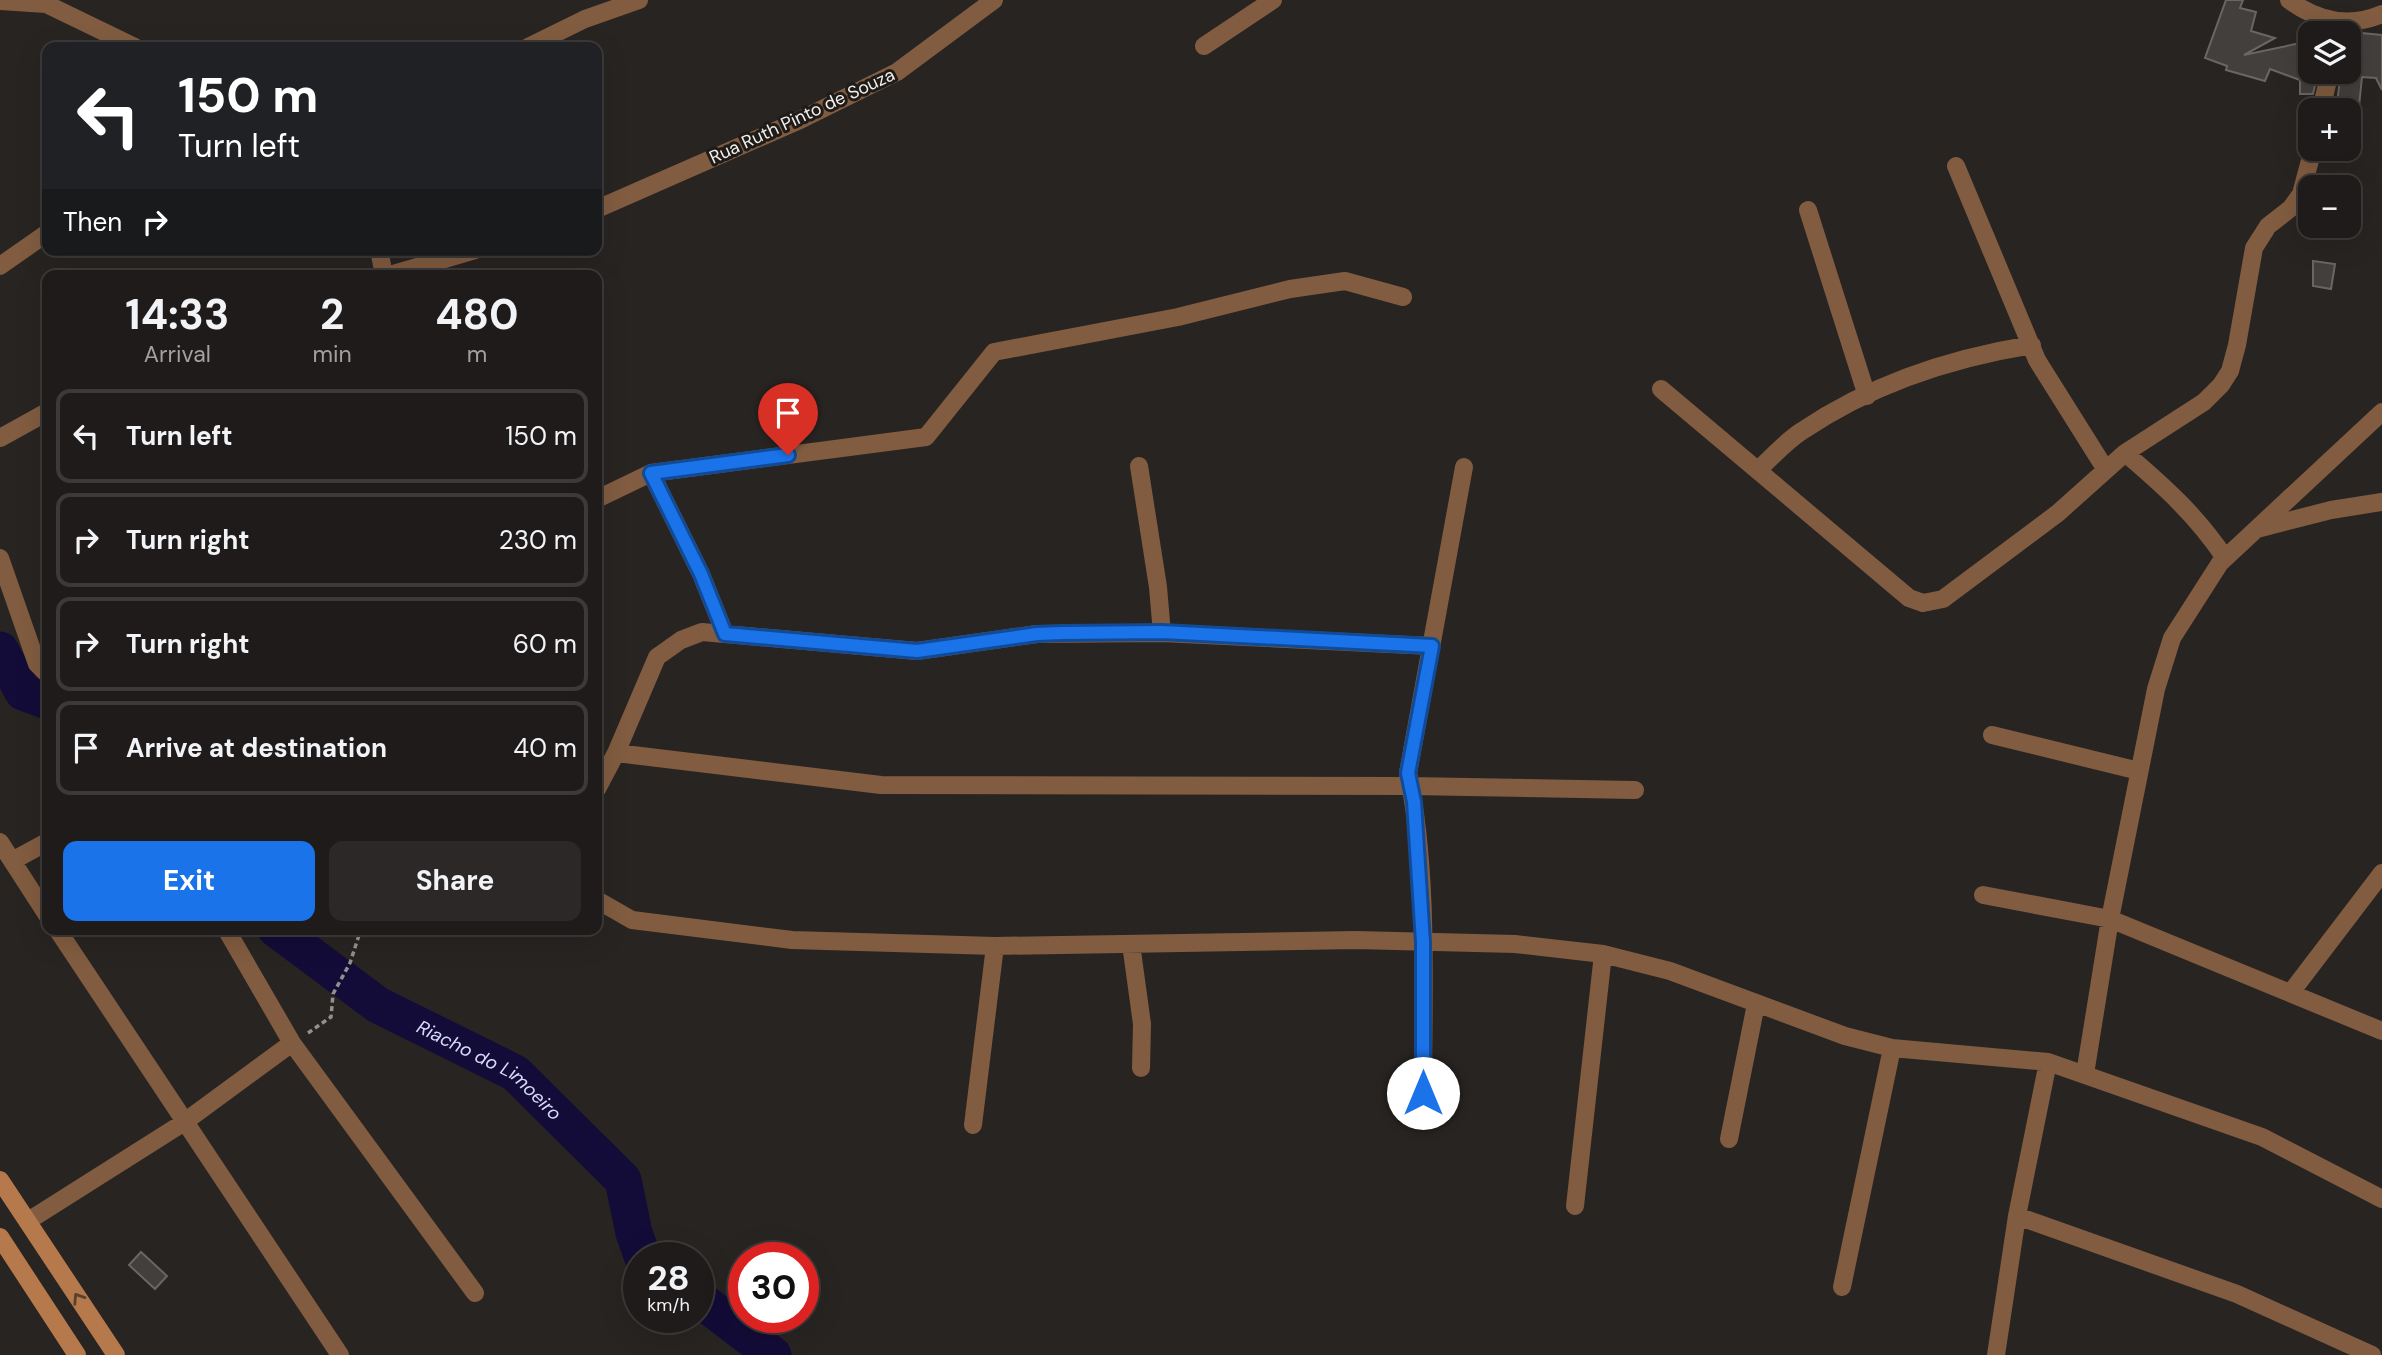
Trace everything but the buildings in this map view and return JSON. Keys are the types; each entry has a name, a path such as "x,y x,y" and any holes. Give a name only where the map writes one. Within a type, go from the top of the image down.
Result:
{"main road":[{"path":"0,1180 116,1355"},
{"path":"0,1237 77,1355"}],"street":[{"path":"538,42 585,19 639,0"},
{"name":"Rua Ruth Pinto de Souza","path":"602,207 800,120 897,72 994,0"},
{"path":"1204,46 1273,0"},
{"path":"2289,0 2326,21"},
{"path":"0,1 46,4 125,42"},
{"path":"2360,21 2382,14"},
{"path":"1661,389 1909,597 1933,603 1977,575 2125,453 2204,402 2225,378 2237,345 2254,248 2268,226 2291,208 2301,194 2310,161"},
{"path":"1956,166 2032,345 2106,470"},
{"path":"1808,210 1867,396"},
{"path":"0,267 42,237"},
{"path":"407,270 455,256"},
{"path":"602,497 651,473 926,438 994,352 1178,317 1290,289 1345,281 1403,297"},
{"path":"1758,470 1801,431 1867,396 1920,372 1975,354 2032,345"},
{"path":"2085,1074 2110,919 2139,771 2156,689 2172,638 2225,558 2253,529 2382,412"},
{"path":"0,438 42,415"},
{"path":"2125,453 2178,497 2206,529 2225,558"},
{"path":"1139,466 1158,587 1162,632"},
{"path":"1423,1093 1423,942 1408,773 1464,467"},
{"path":"651,473 701,574 725,634"},
{"path":"2253,529 2330,510 2382,502"},
{"path":"0,558 42,660"},
{"path":"602,780 657,657 681,640 702,632 917,651 1037,634 1162,632 1432,646"},
{"path":"1992,736 2139,771"},
{"path":"616,753 881,785 1411,786 1635,790"},
{"path":"0,842 42,907"},
{"path":"12,861 42,845"},
{"path":"2292,991 2382,873"},
{"path":"1983,895 2110,919 2292,991 2382,1031"},
{"path":"602,903 632,920 792,940 995,946 1423,942 1515,944 1603,954 1670,971 1845,1036 1892,1048 2048,1062 2262,1137 2382,1199"},
{"path":"61,935 183,1123 340,1355"},
{"path":"229,935 292,1043 475,1293"},
{"path":"1131,944 1142,1024 1141,1068"},
{"path":"973,1125 995,946"},
{"path":"1575,1206 1603,954"},
{"path":"1729,1139 1756,1004"},
{"path":"28,1221 183,1123 292,1043"},
{"path":"1842,1287 1892,1048"},
{"path":"1996,1355 2017,1216 2048,1062"},
{"path":"2017,1216 2237,1294 2372,1355"}],"path":[{"path":"292,1043 331,1017 332,994 349,963 359,935"}],"waterway":[{"name":"Riacho do Limoeiro","path":"0,650 23,692 42,699"},
{"name":"Riacho do Limoeiro","path":"284,935 378,1005 515,1073 623,1180 637,1242"},
{"name":"Riacho do Limoeiro","path":"714,1310 773,1355"}],"route":[{"path":"788,455 651,473 701,574 725,634 917,651 1037,634 1162,632 1432,646 1408,773 1414,802 1423,942 1423,1093"}]}
